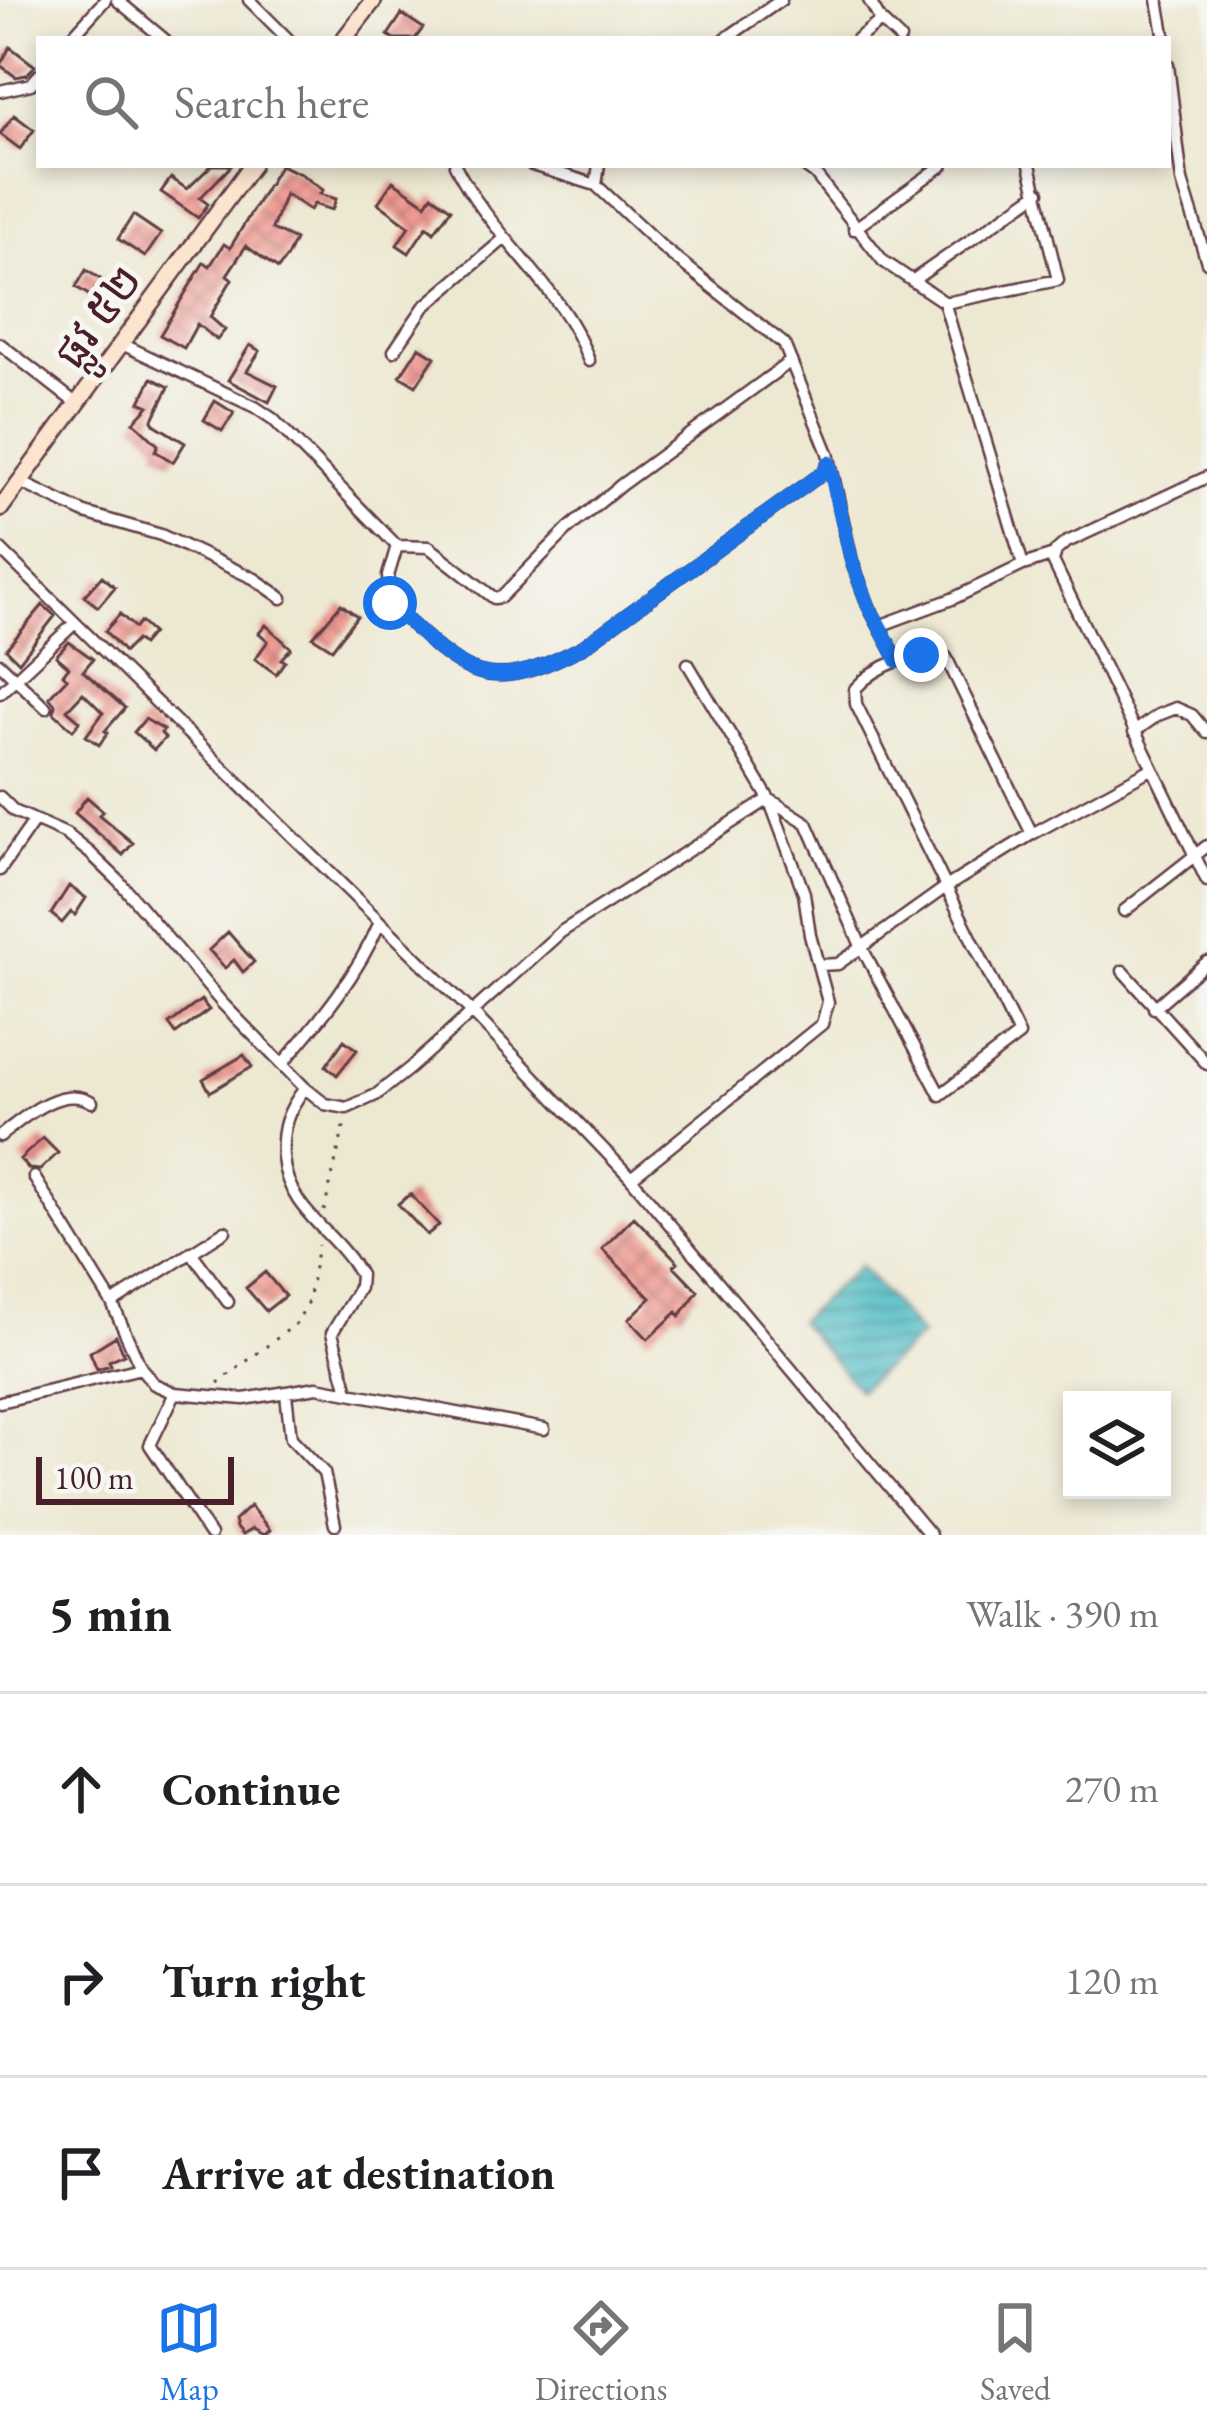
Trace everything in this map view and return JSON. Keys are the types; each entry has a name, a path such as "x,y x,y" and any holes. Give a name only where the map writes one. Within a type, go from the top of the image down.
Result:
{"street":[{"path":"73,36 105,0"},
{"path":"117,0 160,36"},
{"path":"249,0 285,36"},
{"path":"346,36 374,0"},
{"path":"729,36 781,0"},
{"path":"868,0 897,36"},
{"path":"1158,0 1164,36"},
{"path":"860,36 881,21"},
{"path":"0,91 31,84 36,78"},
{"path":"1171,90 1182,181 1207,262"},
{"name":"ផ្លូវ ៥២","path":"0,509 250,168"},
{"path":"456,168 504,238 578,330 590,361"},
{"path":"542,168 596,185 662,248 784,344 829,463 842,532 898,661"},
{"path":"596,185 599,168"},
{"path":"808,168 883,261 944,302 1023,565"},
{"path":"854,229 939,168"},
{"path":"944,302 1058,280 1031,168"},
{"path":"912,281 1039,192"},
{"path":"394,351 424,307 504,238"},
{"path":"0,344 77,404"},
{"path":"122,344 273,419 398,546 429,547 494,598 501,597 569,528 620,485 791,361"},
{"path":"398,546 388,576 390,603 474,674 512,675 543,668 584,646 824,472 829,463"},
{"path":"879,626 1054,555 1065,543 1207,477"},
{"path":"20,482 86,513 161,535 254,579 282,598"},
{"path":"0,549 472,1012 631,1178 930,1535"},
{"path":"1054,555 1207,881"},
{"path":"0,694 75,623"},
{"path":"769,799 807,823 862,948 940,1095 1019,1035 854,696 862,681 898,661 921,655 946,657 1032,834"},
{"path":"0,664 46,708"},
{"path":"631,1178 822,1024 828,1002 804,892 769,799 688,664"},
{"path":"1134,732 1176,708 1192,715 1207,734"},
{"path":"820,965 838,964 946,887 1151,769"},
{"path":"0,797 34,821 66,834 118,880 222,1003 305,1088 326,1104 347,1108 376,1095 561,932 748,808 769,799"},
{"path":"0,870 34,821"},
{"path":"1124,911 1207,846"},
{"path":"283,1064 341,993 364,959 380,922"},
{"path":"1154,1008 1207,962"},
{"path":"1123,971 1207,1064"},
{"path":"305,1088 284,1122 285,1179 299,1206 354,1265 361,1281 332,1333 348,1391"},
{"path":"0,1136 31,1112 67,1096 92,1102"},
{"path":"34,1177 112,1303 141,1369 154,1384 175,1393 244,1399 317,1387 544,1429"},
{"path":"112,1303 225,1231"},
{"path":"191,1252 228,1302"},
{"path":"0,1402 141,1369"},
{"path":"175,1393 150,1445 210,1535"},
{"path":"286,1394 291,1438 324,1473 335,1526"}],"path":[{"path":"205,1396 297,1323 308,1301 347,1108"}],"water":[{"path":"860,1266 921,1336 859,1390 798,1321"}],"building":[{"path":"402,14 423,28 417,36 388,35"},
{"path":"10,47 35,66 26,75 16,77 0,65"},
{"path":"14,115 34,130 20,149 0,134"},
{"path":"209,168 229,168 200,198 208,204 198,218 161,192 171,178 187,189"},
{"path":"278,168 301,174 323,190 320,194 336,199 332,210 314,204 310,210 285,194 272,229 295,240 278,269 246,246 227,275 232,279 210,317 225,330 217,340 197,324 184,348 160,335 204,262 210,266 224,244 230,248"},
{"path":"393,181 426,204 432,195 451,209 434,232 427,226 409,253 397,245 409,226 378,203"},
{"path":"133,215 161,234 145,257 118,239"},
{"path":"86,270 113,287 103,304 76,287"},
{"path":"250,345 260,351 247,371 277,386 269,402 228,380"},
{"path":"419,347 435,357 416,386 400,376"},
{"path":"152,378 169,387 154,424 185,443 173,462 155,451 158,445 134,422 149,406 140,402"},
{"path":"215,401 234,413 222,431 204,420"},
{"path":"102,576 115,587 98,607 84,596"},
{"path":"341,604 357,616 332,649 313,637"},
{"path":"43,605 55,616 19,662 6,649"},
{"path":"120,614 135,628 140,622 152,633 142,645 136,640 124,652 105,631"},
{"path":"266,625 291,648 276,674 255,659 268,641 259,633"},
{"path":"69,642 93,659 83,671 125,708 99,745 86,736 103,713 83,693 67,710 80,721 73,730 54,713 55,704 49,697 67,678 63,674 69,667 56,656"},
{"path":"145,719 164,730 165,738 154,750 134,732"},
{"path":"87,797 103,811 99,815 133,843 123,855 75,813"},
{"path":"69,886 86,898 75,915 71,912 62,923 51,914"},
{"path":"228,932 254,962 243,972 234,960 225,968 209,950"},
{"path":"201,1000 209,1010 176,1034 169,1024"},
{"path":"344,1040 357,1050 337,1075 326,1066"},
{"path":"244,1055 252,1067 210,1092 203,1079"},
{"path":"43,1138 58,1153 40,1170 29,1169 20,1159"},
{"path":"410,1194 439,1225 427,1235 398,1204"},
{"path":"634,1217 678,1262 674,1266 698,1291 680,1316 677,1312 648,1339 629,1319 651,1298 602,1249"},
{"path":"265,1272 285,1296 266,1311 246,1288"},
{"path":"116,1336 124,1354 97,1369 90,1352"},
{"path":"250,1506 270,1530 264,1535 252,1529 242,1535 236,1528 234,1521"}],"route":[{"path":"390,603 474,674 493,677 543,668 584,646 824,472 829,463 842,532 869,607 898,661 921,655"}]}
